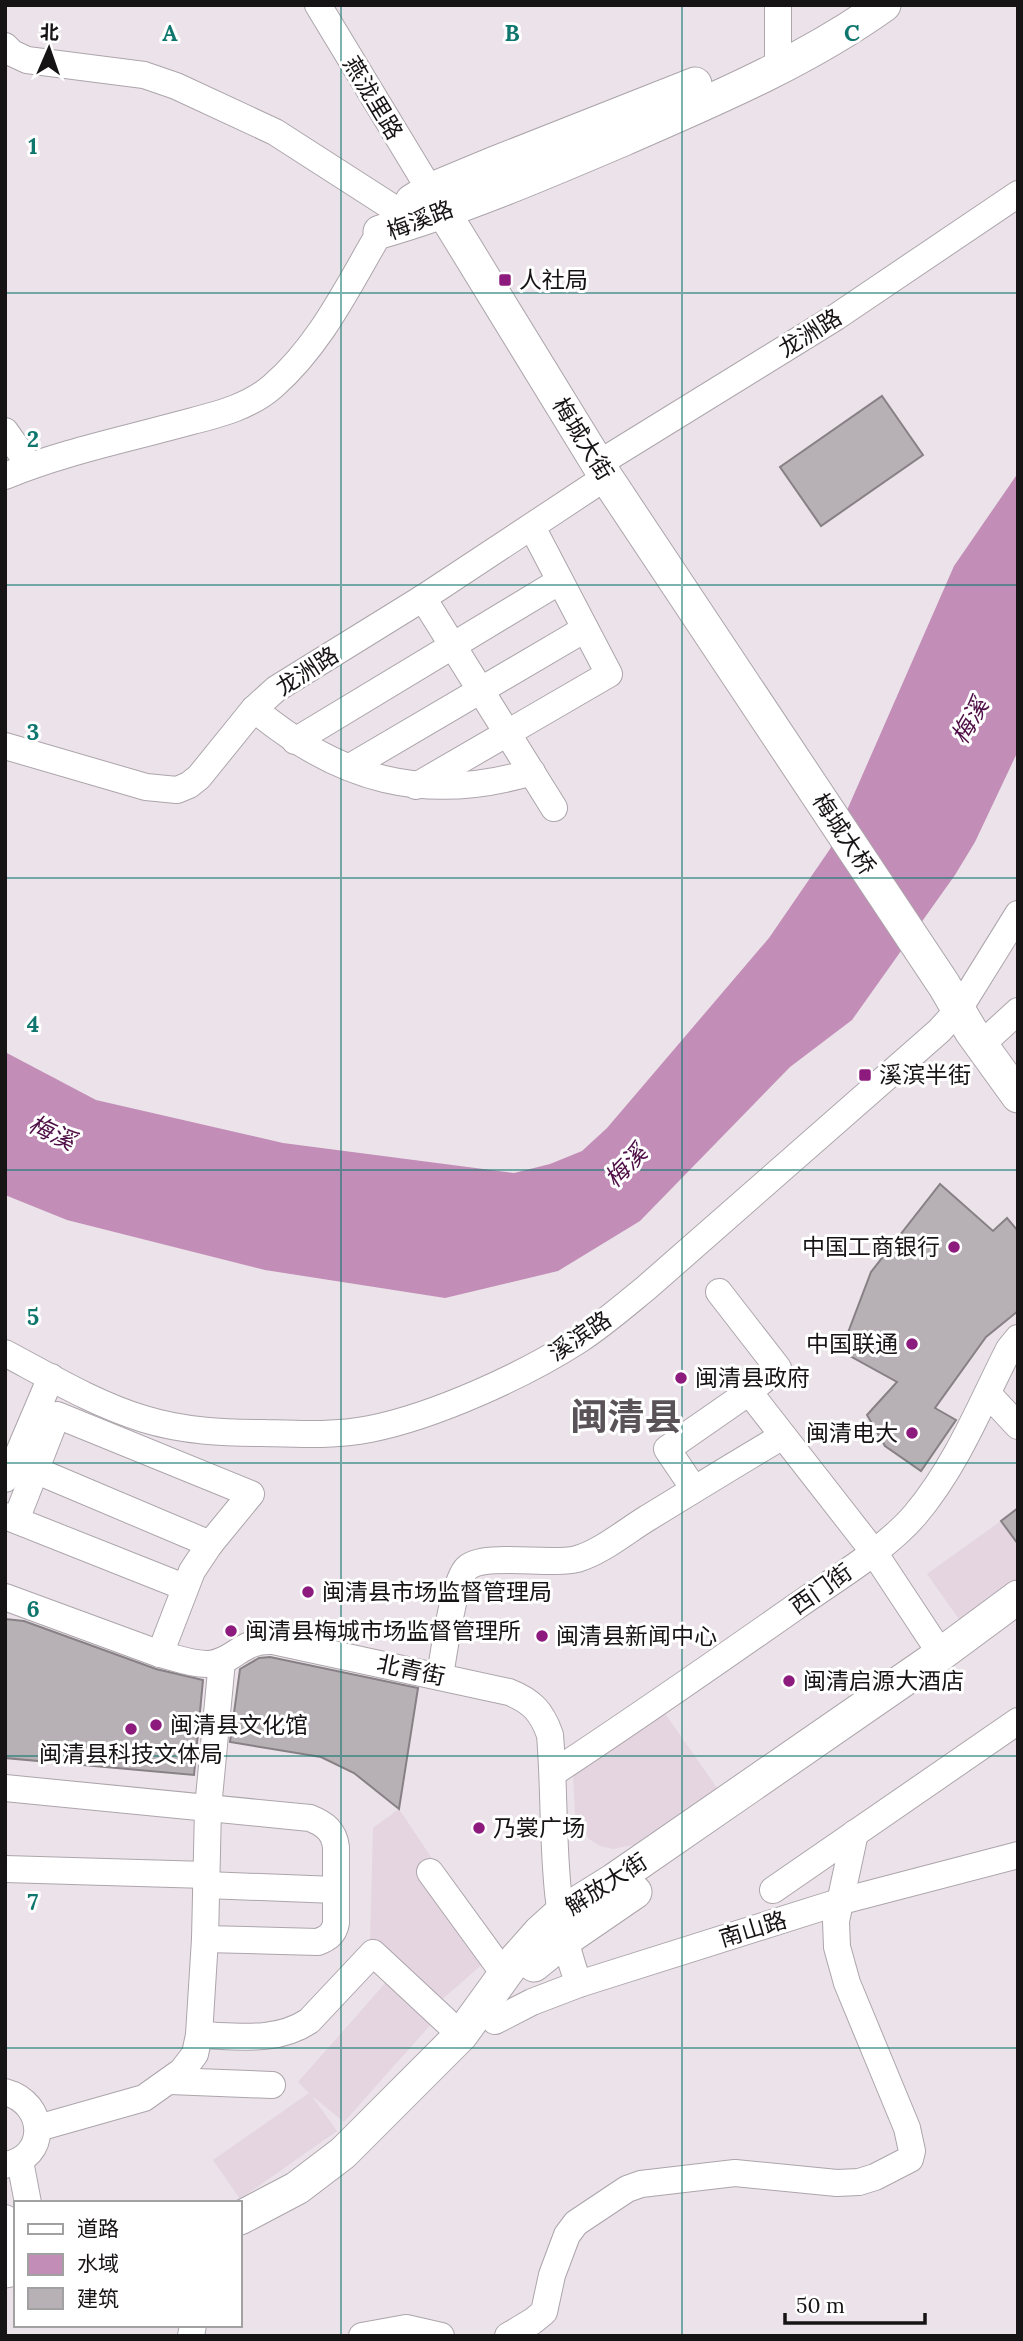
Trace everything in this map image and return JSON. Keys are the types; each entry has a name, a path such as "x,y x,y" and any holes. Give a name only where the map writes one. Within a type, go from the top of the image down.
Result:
{"main road":[{"name":"梅溪路","path":"778,58 850,5"},
{"name":"梅溪路","path":"413,213 697,83 778,58 856,24 884,5"},
{"name":"梅城大街","path":"413,213 602,471 743,684"},
{"name":"梅城大桥","path":"743,684 952,997"},
{"path":"952,997 981,1045 1018,1096"},
{"name":"解放大街","path":"242,2233 305,2203 338,2178 471,2051 495,2021 507,1998 563,1927 614,1880 941,1654 1018,1597"},
{"name":"解放大街","path":"242,2217 297,2188 343,2153 461,2035 540,1932 563,1927 1018,1621"}],"street":[{"name":"燕泷里路","path":"318,5 413,213"},
{"path":"778,5 778,58"},
{"path":"5,46 27,60 144,75 176,86 275,132 413,213"},
{"name":"龙洲路","path":"5,746 146,787 177,790 189,785 199,777 254,709 276,689 532,527 602,471 1018,194"},
{"name":"梅溪路","path":"5,476 30,466 242,406 258,397 287,372 413,213"},
{"path":"5,431 30,466"},
{"path":"416,786 609,674 532,527"},
{"path":"295,741 560,581"},
{"path":"423,598 554,808"},
{"path":"350,767 585,629"},
{"path":"254,709 295,741 389,782 450,788 480,785 532,772"},
{"name":"溪滨路","path":"5,1353 117,1410 141,1419 187,1429 237,1433 309,1434 369,1429 421,1415 482,1391 540,1363 580,1339 636,1296 939,1031 952,997 1018,914"},
{"path":"981,1045 1018,1011"},
{"path":"694,1489 667,1449 749,1392 778,1368 719,1292"},
{"name":"西门街","path":"553,1773 657,1704 873,1551 912,1518 971,1430 1009,1349 1018,1338"},
{"path":"5,1479 12,1471 51,1377"},
{"path":"749,1392 873,1551 941,1654"},
{"path":"988,1394 1018,1426"},
{"path":"160,1654 184,1587 210,1544 251,1493 57,1415 35,1470 11,1518 184,1587"},
{"path":"440,1675 459,1581 469,1565 478,1561 564,1561 578,1558 783,1436"},
{"path":"35,1470 210,1544"},
{"path":"6,1597 160,1654 197,1663 211,1664 222,1661 208,1808 205,1940 199,2035 195,2054 182,2071 144,2098 38,2128"},
{"name":"北青街","path":"222,1661 251,1643 273,1641 440,1675 509,1692 535,1705 544,1718 550,1735 563,1927 579,1984"},
{"path":"773,1890 1018,1721"},
{"path":"5,1788 310,1818 320,1822 335,1836 337,1847 334,1931 327,1938 318,1942 205,1940"},
{"path":"508,2336 544,2312 552,2275 567,2235 576,2223 627,2189 641,2184 735,2173 838,2183 859,2182 875,2177 909,2159 912,2151 907,2128 847,1983 837,1947 836,1921 855,1833"},
{"name":"南山路","path":"495,2021 579,1984 842,1901 1018,1854"},
{"path":"5,1869 335,1890"},
{"path":"430,1871 505,1975"},
{"path":"199,2035 269,2036 296,2030 309,2021 373,1953 461,2035"},
{"path":"170,2081 272,2085"},
{"path":"5,2092 24,2100 32,2109 38,2128 35,2143 29,2153 13,2163 27,2201"},
{"path":"5,2218 11,2275"},
{"path":"362,2336 406,2328 441,2336"}],"shaded area":[{"path":"1001,1521 1018,1544 1018,1581 961,1622 927,1574"},
{"path":"664,1712 717,1788 633,1845 613,1849 600,1846 589,1839 579,1825 575,1813 573,1773"},
{"path":"399,1809 495,1953 438,2003 370,1943 373,1828"},
{"path":"388,1980 434,2021 344,2122 312,2096 337,2131 240,2199 213,2160 309,2093 298,2082"}],"water":[{"name":"梅溪","path":"1018,473 1018,751 975,842 955,875 852,1020 790,1067 640,1221 558,1271 445,1298 265,1270 67,1220 5,1195 5,1052 96,1100 283,1143 514,1173 550,1164 582,1151 607,1128 769,938 830,849 954,566"}],"building":[{"path":"882,396 923,455 821,526 780,467"},
{"path":"940,1184 993,1231 1007,1218 1018,1231 1018,1311 986,1337 935,1408 956,1420 921,1471 885,1446 867,1415 897,1382 841,1351 871,1272"},
{"path":"1018,1508 1018,1544 1001,1521"},
{"path":"5,1619 24,1621 156,1669 203,1680 194,1775 5,1758"},
{"path":"270,1657 418,1688 399,1809 354,1773 321,1757 230,1742 240,1669 259,1658"}],"place":[{"name":"人社局","path":"505,280"},
{"name":"溪滨半街","path":"865,1075"},
{"name":"中国工商银行","path":"954,1247"},
{"name":"中国联通","path":"912,1344"},
{"name":"闽清县政府","path":"681,1378"},
{"name":"闽清电大","path":"912,1433"},
{"name":"闽清县市场监督管理局","path":"308,1592"},
{"name":"闽清县梅城市场监督管理所","path":"231,1631"},
{"name":"闽清县新闻中心","path":"542,1636"},
{"name":"闽清启源大酒店","path":"789,1681"},
{"name":"闽清县文化馆","path":"156,1725"},
{"name":"闽清县科技文体局","path":"131,1729"},
{"name":"乃裳广场","path":"479,1828"}],"district":[{"name":"闽清县","path":"626,1417"}]}
